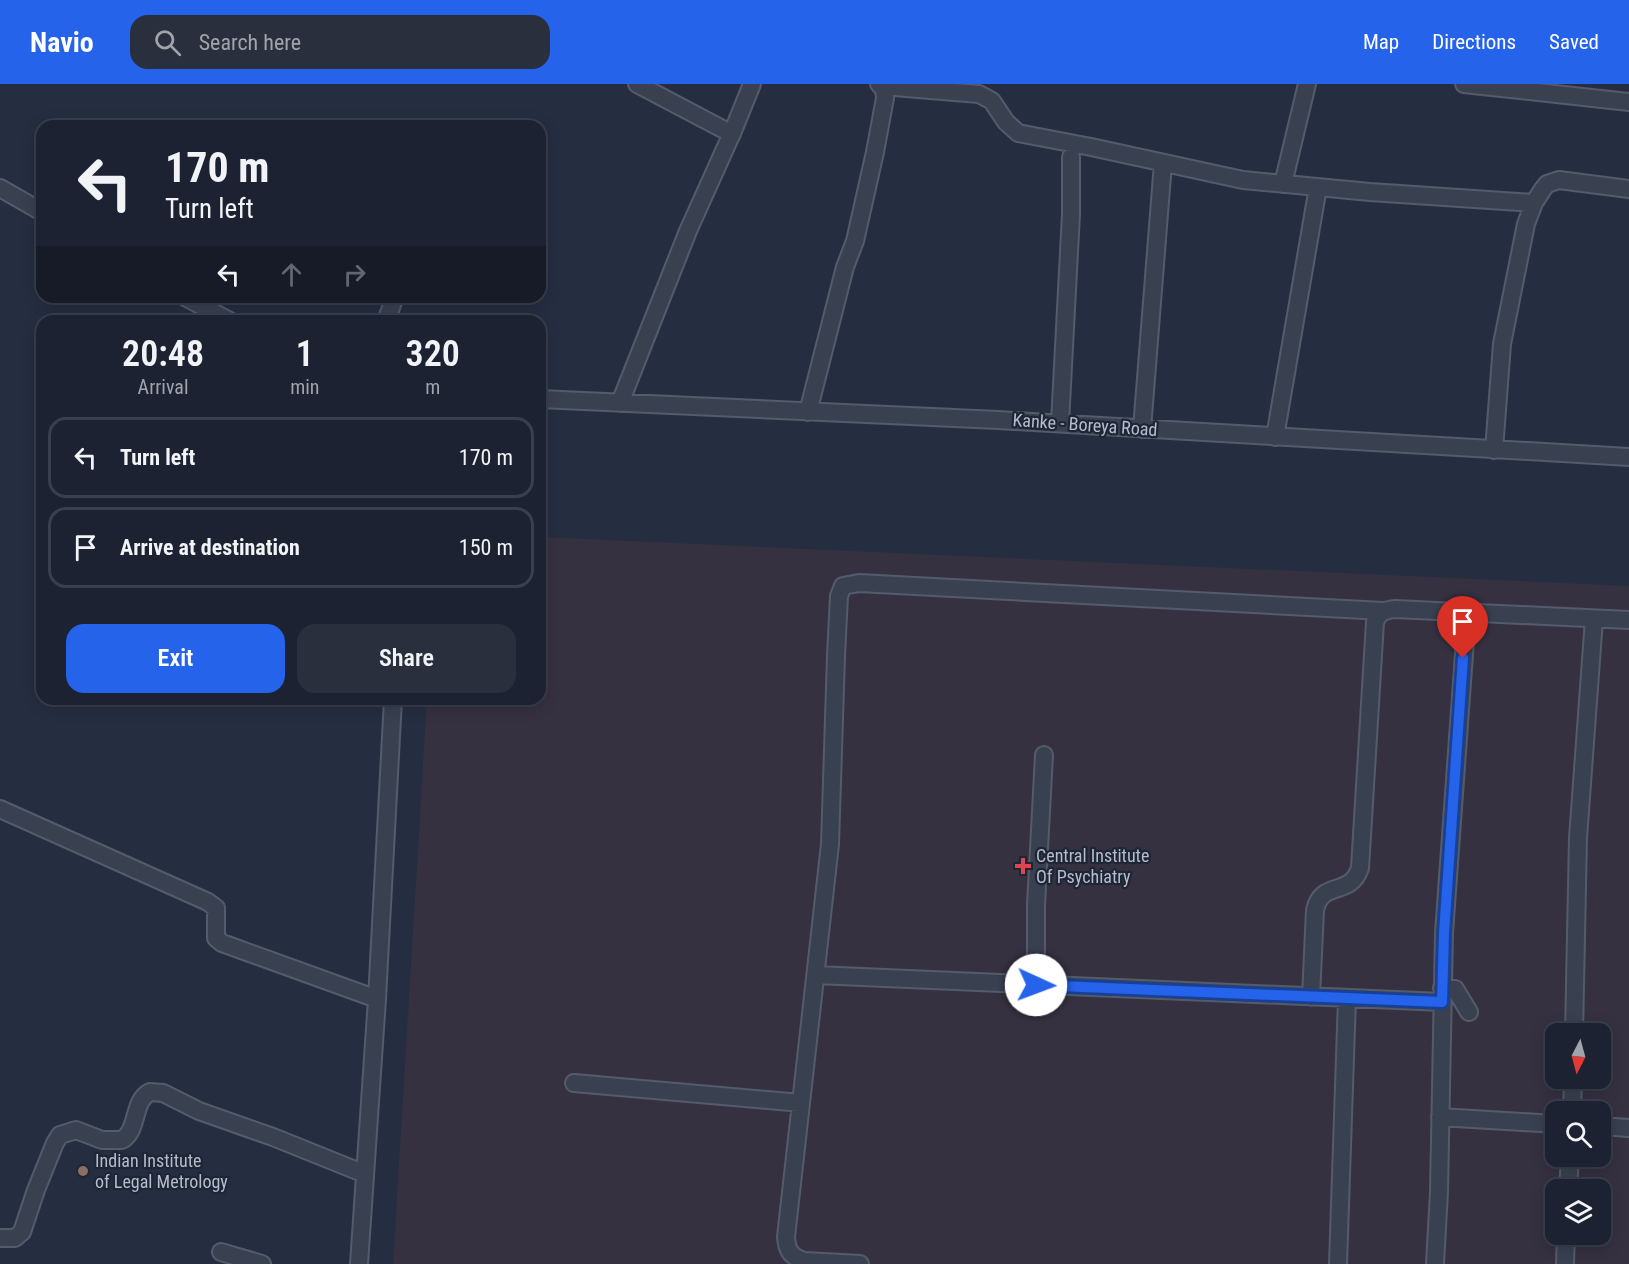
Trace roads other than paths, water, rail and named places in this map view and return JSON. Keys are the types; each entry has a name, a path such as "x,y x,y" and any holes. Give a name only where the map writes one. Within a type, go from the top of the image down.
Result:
{"street":[{"path":"637,84 732,134"},
{"path":"620,403 688,231 752,84"},
{"path":"1283,184 1307,84"},
{"path":"1464,84 1514,86 1629,102"},
{"path":"880,85 964,88 992,101 1006,122 1018,133 1243,180 1534,203"},
{"path":"808,412 845,267 855,241 862,211 885,98 880,85"},
{"path":"1060,423 1071,214 1071,157"},
{"path":"1142,429 1163,163"},
{"path":"1494,450 1502,344 1526,224 1534,203 1542,189 1552,181 1629,189"},
{"path":"1275,436 1318,187"},
{"path":"0,188 36,209"},
{"path":"196,303 219,315"},
{"name":"Kanke - Boreya Road","path":"546,399 1060,423 1629,457"},
{"path":"860,1264 805,1261 790,1254 787,1247 830,844 839,596 843,586 859,583 1383,611 1395,609 1629,620"},
{"path":"1311,997 1317,901 1325,893 1354,881 1360,868 1375,622 1383,611"},
{"path":"1435,1264 1440,1192 1445,921 1467,613"},
{"path":"1574,1023 1578,838 1594,619"},
{"path":"359,1264 377,999 393,705"},
{"path":"1036,985 1036,905 1044,755"},
{"path":"0,809 208,902 216,908 215,935 218,941 377,999"},
{"path":"816,975 1347,998 1442,995 1455,989 1469,1012"},
{"path":"1338,1264 1347,998"},
{"path":"574,1083 801,1103"},
{"path":"0,1238 15,1238 22,1232 54,1143 60,1135 76,1130 102,1140 122,1140 131,1132 142,1099 150,1092 163,1093 199,1111 273,1137 365,1174"},
{"path":"1440,1117 1545,1123"},
{"path":"1611,1127 1629,1128"},
{"path":"1565,1264 1566,1245"},
{"path":"221,1252 262,1264"}],"place":[{"name":"Central Institute Of Psychiatry","path":"1023,866"},
{"name":"Indian Institute of Legal Metrology","path":"83,1171"}]}
